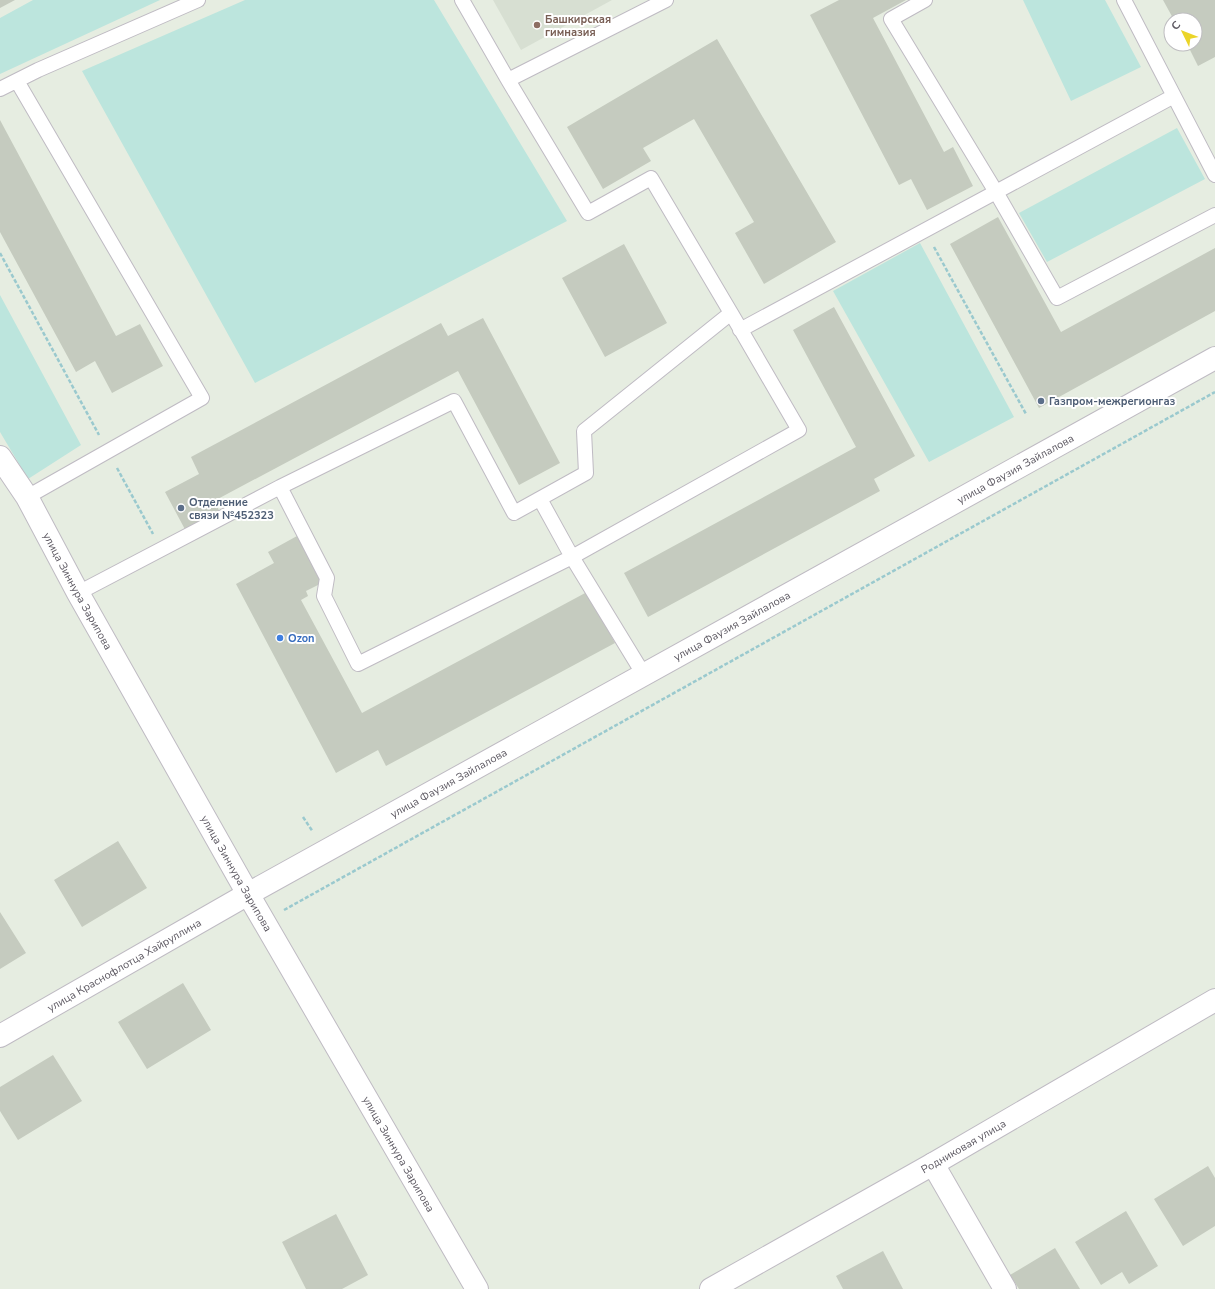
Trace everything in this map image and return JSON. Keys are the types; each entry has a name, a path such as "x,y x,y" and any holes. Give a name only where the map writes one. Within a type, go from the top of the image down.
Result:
{"street":[{"name":"улица Фаузия Зайлалова","path":"248,894 1215,358"},
{"name":"улица Зиннура Зарипова","path":"0,457 27,498 78,593 248,894 477,1289"},
{"name":"улица Краснофлотца Хайруллина","path":"0,1036 248,894"},
{"name":"Родниковая улица","path":"711,1289 933,1164 1215,1000"},
{"path":"933,1164 1005,1289"}],"lane":[{"path":"0,89 38,70 198,0"},
{"path":"280,487 327,578 324,596 358,664 572,557 799,430 651,178 588,213 462,0"},
{"path":"508,80 666,0"},
{"path":"925,0 891,19 996,192 1057,298 1215,215"},
{"path":"1124,0 1215,175"},
{"path":"17,81 202,398 27,498"},
{"path":"740,330 1174,96"},
{"path":"78,593 280,487 454,401 514,513 586,473 584,432 731,313"},
{"path":"540,499 572,557 644,675"}],"path":[{"path":"925,231 1026,414"},
{"path":"0,253 161,549"},
{"path":"264,921 1215,392"}],"shaded area":[{"path":"33,0 160,0 0,74 0,18"},
{"path":"245,0 434,0 567,221 255,383 82,71"},
{"name":"Башкирская гимназия","path":"493,0 612,0 521,50"},
{"path":"1023,0 1105,0 1141,67 1071,101"},
{"path":"1177,128 1205,179 1047,262 1019,213"},
{"path":"920,243 1014,417 929,462 833,291"},
{"path":"0,295 81,445 28,479 0,432"}],"building":[{"path":"0,0 15,0 0,8"},
{"path":"839,0 906,0 873,18 944,152 953,147 973,186 927,210 911,179 899,185 810,15"},
{"path":"1163,0 1215,0 1215,57 1198,66 1191,52 1203,52 1203,12 1170,12"},
{"path":"717,39 836,242 764,284 735,233 754,222 694,119 643,148 651,161 603,189 567,127"},
{"path":"0,120 116,336 140,324 163,366 112,393 95,361 76,372 0,232"},
{"path":"998,217 1061,332 1215,248 1215,311 1039,408 950,244"},
{"path":"624,244 667,323 605,357 562,278"},
{"path":"834,307 915,456 874,479 880,491 648,617 624,573 856,447 793,330"},
{"path":"483,318 560,463 519,485 458,371 214,501 222,516 188,535 165,492 199,474 191,457 441,323 448,336"},
{"path":"297,536 322,583 306,591 308,596 301,600 362,713 587,592 615,643 386,766 378,750 336,773 236,584 274,563 268,552"},
{"path":"118,841 147,888 82,927 54,880"},
{"path":"0,912 26,953 0,969"},
{"path":"183,983 211,1030 147,1069 118,1022"},
{"path":"53,1055 82,1101 18,1140 0,1111 0,1087"},
{"path":"1208,1166 1215,1178 1215,1226 1183,1246 1154,1199"},
{"path":"1126,1211 1158,1266 1129,1284 1122,1272 1101,1285 1075,1242"},
{"path":"336,1214 368,1275 342,1289 306,1289 282,1242"},
{"path":"1055,1248 1080,1289 1019,1289 1010,1275"},
{"path":"883,1251 903,1289 843,1289 836,1276"}],"place":[{"name":"Башкирская гимназия","path":"537,25"},
{"name":"Газпром-межрегионгаз","path":"1041,401"},
{"name":"Отделение связи №452323","path":"181,508"},
{"name":"Ozon","path":"280,638"}]}
